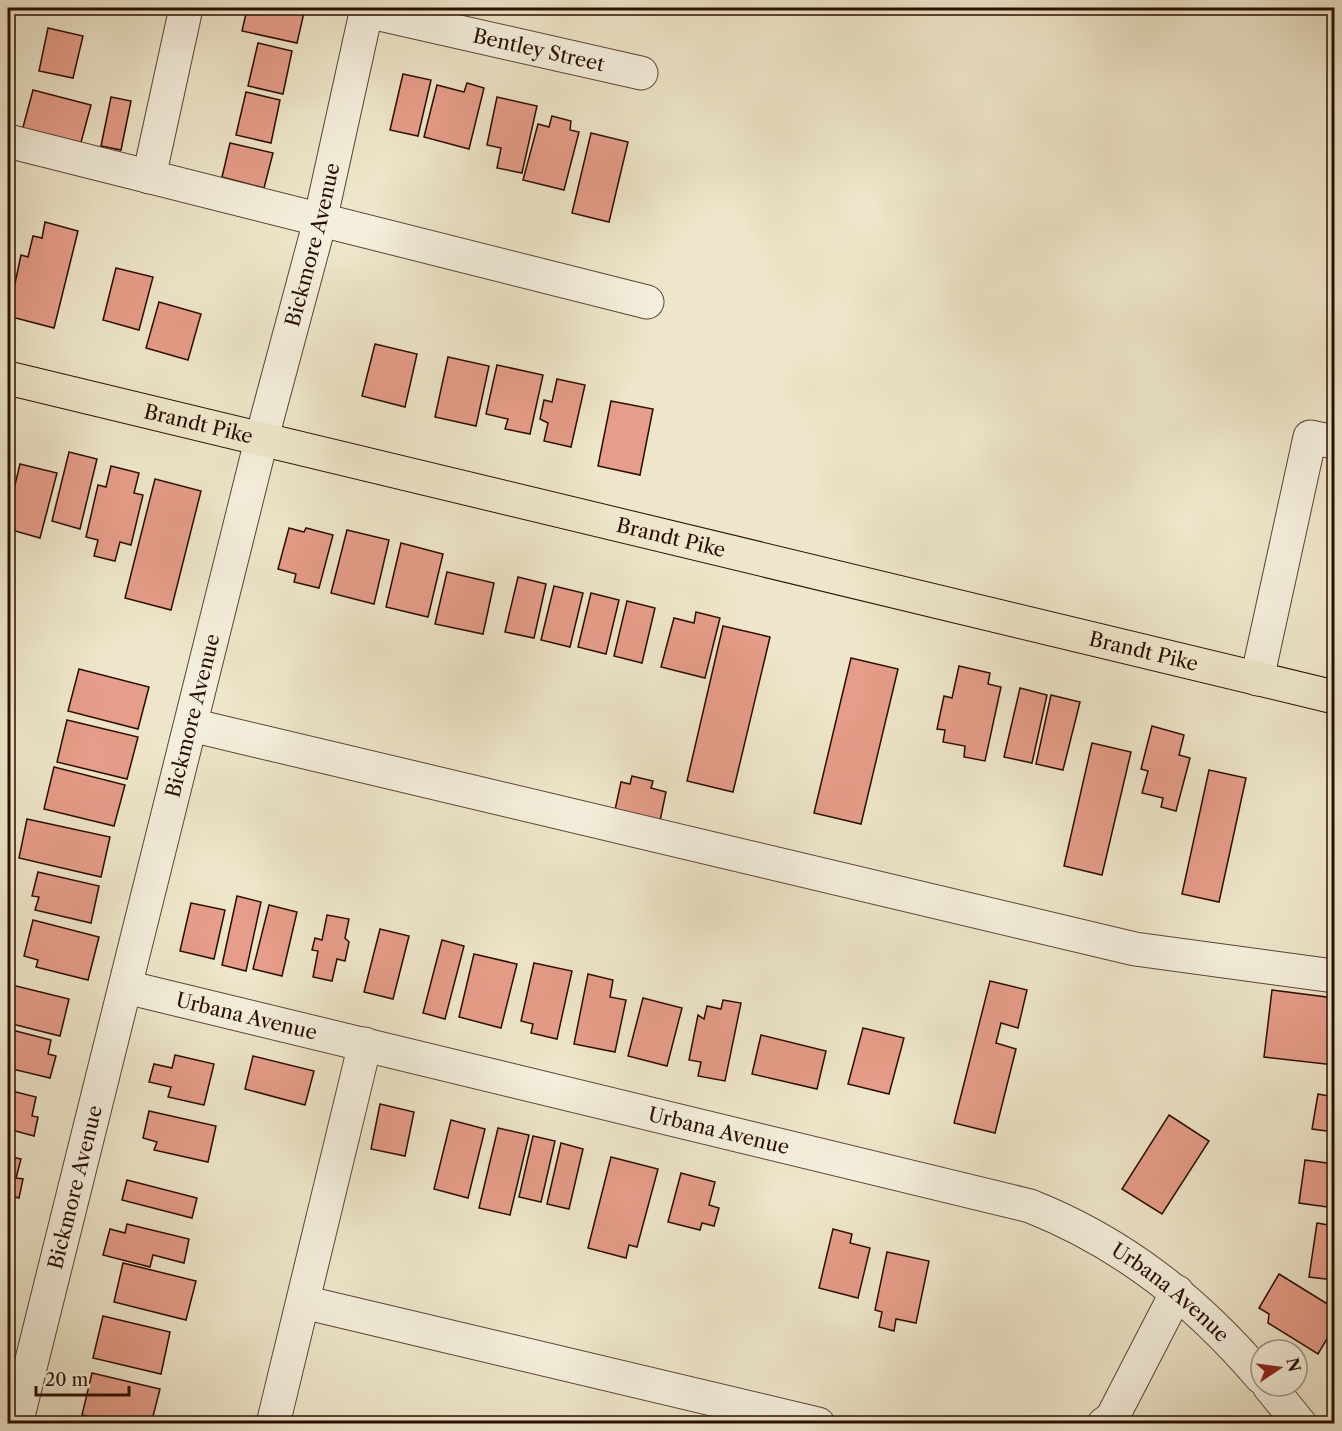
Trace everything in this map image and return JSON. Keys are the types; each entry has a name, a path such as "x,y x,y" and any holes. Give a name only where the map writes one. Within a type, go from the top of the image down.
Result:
{"main road":[{"name":"Brandt Pike","path":"8,378 261,441 1335,697"}],"street":[{"path":"149,177 186,8"},
{"name":"Bentley Street","path":"367,9 642,73"},
{"name":"Bickmore Avenue","path":"16,1424 261,441 320,221 367,9"},
{"path":"8,141 647,302"},
{"path":"1257,679 1310,437 1335,442"},
{"path":"191,725 1135,949 1335,976"},
{"name":"Urbana Avenue","path":"126,987 1030,1206 1073,1223 1115,1246 1177,1292 1249,1365"},
{"path":"273,1424 365,1044"},
{"path":"1104,1424 1112,1418 1177,1292"},
{"path":"303,1302 818,1424"},
{"path":"1279,1398 1300,1424"}],"building":[{"path":"259,8 305,8 297,43 242,31 247,9 258,12"},
{"path":"48,28 83,36 73,78 39,71"},
{"path":"258,43 292,51 283,94 248,86"},
{"path":"403,74 431,80 418,136 390,130"},
{"path":"467,83 484,88 469,149 424,137 437,85 464,92"},
{"path":"33,90 91,105 80,146 22,131"},
{"path":"246,92 280,100 271,143 236,135"},
{"path":"111,97 131,101 121,150 101,146"},
{"path":"497,97 537,106 522,173 497,168 501,148 487,145"},
{"path":"552,116 571,121 570,130 579,132 564,190 523,180 538,124 549,127"},
{"path":"591,133 628,142 609,222 572,213"},
{"path":"230,143 273,153 264,188 222,177"},
{"path":"45,222 78,231 54,328 8,316 21,255 28,257 33,236 42,238"},
{"path":"116,268 153,277 139,330 103,320"},
{"path":"159,302 201,314 188,360 146,348"},
{"path":"375,344 417,354 405,407 362,396"},
{"path":"448,357 489,366 476,426 435,417"},
{"path":"497,365 543,375 530,434 505,429 508,419 486,414"},
{"path":"557,379 585,385 571,447 544,441 548,423 540,419 544,400 552,402"},
{"path":"611,401 653,409 640,475 598,466"},
{"path":"69,452 97,459 80,529 52,521"},
{"path":"20,464 57,473 40,538 8,529 8,514"},
{"path":"111,466 139,473 134,493 143,495 131,545 120,542 115,561 94,556 98,540 86,537 98,485 106,487"},
{"path":"155,479 201,491 171,610 125,598"},
{"path":"289,528 304,532 306,528 333,535 319,588 294,582 296,574 278,569"},
{"path":"347,530 389,540 374,604 331,593"},
{"path":"401,543 443,554 428,617 386,607"},
{"path":"447,572 494,583 483,634 435,624"},
{"path":"518,577 546,584 534,638 505,632"},
{"path":"554,586 583,593 570,647 541,640"},
{"path":"591,593 619,600 606,654 578,647"},
{"path":"627,601 655,608 642,663 614,656"},
{"path":"696,612 720,618 705,678 661,667 674,618 694,623"},
{"path":"723,626 770,637 733,792 687,781"},
{"path":"851,658 898,669 861,824 814,813"},
{"path":"959,666 990,673 988,684 1001,687 985,761 964,757 965,746 943,742 945,730 937,729 944,696 952,698"},
{"path":"79,669 149,687 138,729 68,711"},
{"path":"1020,688 1047,695 1032,763 1004,757"},
{"path":"1051,695 1080,702 1063,770 1036,764"},
{"path":"67,720 138,737 127,779 57,762"},
{"path":"1152,726 1184,735 1179,755 1190,758 1176,811 1161,807 1163,798 1142,793 1148,771 1141,769"},
{"path":"1092,743 1131,752 1102,875 1064,866"},
{"path":"54,767 125,785 114,826 44,809"},
{"path":"1209,770 1246,778 1219,902 1182,894"},
{"path":"632,776 653,781 651,788 666,792 660,821 615,810 621,782 630,784"},
{"path":"27,819 110,837 101,877 19,858"},
{"path":"38,872 99,886 91,923 35,910 39,897 32,896"},
{"path":"237,896 261,902 246,971 222,965"},
{"path":"191,903 225,910 214,959 180,951"},
{"path":"269,905 297,912 282,976 253,969"},
{"path":"327,915 349,919 345,938 349,942 345,961 337,959 332,981 313,977 318,951 312,950 315,938 322,940"},
{"path":"33,920 99,937 88,980 36,967 38,960 24,956"},
{"path":"380,929 409,936 393,999 364,992"},
{"path":"442,940 464,946 445,1019 423,1013"},
{"path":"474,954 517,964 501,1028 459,1017"},
{"path":"534,963 572,971 557,1039 531,1033 533,1024 521,1021"},
{"path":"588,974 613,980 610,997 626,1000 615,1052 574,1044"},
{"path":"990,981 1027,990 1018,1028 1001,1023 996,1043 1016,1049 995,1133 954,1123"},
{"path":"8,984 69,999 60,1036 8,1023"},
{"path":"1272,990 1334,998 1334,1065 1264,1057"},
{"path":"643,998 682,1008 667,1066 628,1056"},
{"path":"723,1000 741,1003 725,1081 698,1076 701,1062 689,1060 698,1015 704,1019 707,1006 721,1009"},
{"path":"863,1028 904,1038 889,1094 848,1084"},
{"path":"8,1029 51,1040 48,1054 56,1056 50,1078 8,1068"},
{"path":"761,1035 826,1051 817,1089 752,1074"},
{"path":"175,1055 214,1064 204,1105 168,1097 171,1087 149,1082 154,1064 172,1068"},
{"path":"253,1056 314,1071 305,1105 245,1089"},
{"path":"8,1090 36,1097 32,1116 38,1117 34,1136 8,1129"},
{"path":"1318,1094 1334,1097 1334,1132 1312,1129"},
{"path":"380,1104 414,1112 405,1156 371,1149"},
{"path":"149,1111 216,1126 208,1162 154,1150 157,1142 143,1138"},
{"path":"1169,1115 1209,1141 1162,1214 1122,1189"},
{"path":"451,1120 485,1129 468,1198 434,1189"},
{"path":"498,1128 529,1135 510,1215 479,1208"},
{"path":"533,1136 555,1141 541,1202 519,1197"},
{"path":"561,1143 583,1149 569,1209 547,1204"},
{"path":"8,1156 21,1159 16,1178 23,1179 19,1198 8,1195"},
{"path":"611,1157 658,1169 637,1247 629,1245 626,1258 588,1248"},
{"path":"1305,1160 1334,1164 1334,1208 1299,1203"},
{"path":"681,1173 715,1182 709,1205 719,1208 714,1226 702,1223 700,1230 668,1222"},
{"path":"127,1180 197,1198 192,1218 122,1200"},
{"path":"1317,1223 1334,1226 1334,1280 1309,1277"},
{"path":"127,1224 189,1239 184,1263 153,1255 150,1267 103,1255 110,1229 125,1233"},
{"path":"833,1229 852,1234 850,1243 870,1248 858,1298 819,1288"},
{"path":"887,1252 929,1261 916,1323 896,1319 894,1331 879,1327 882,1312 875,1310"},
{"path":"123,1263 196,1281 186,1320 114,1302"},
{"path":"1279,1274 1334,1308 1334,1327 1318,1354 1309,1348 1309,1338 1292,1338 1268,1323 1269,1314 1259,1308"},
{"path":"103,1316 170,1332 161,1374 93,1358"},
{"path":"92,1373 160,1389 151,1424 118,1424 82,1415"}]}
